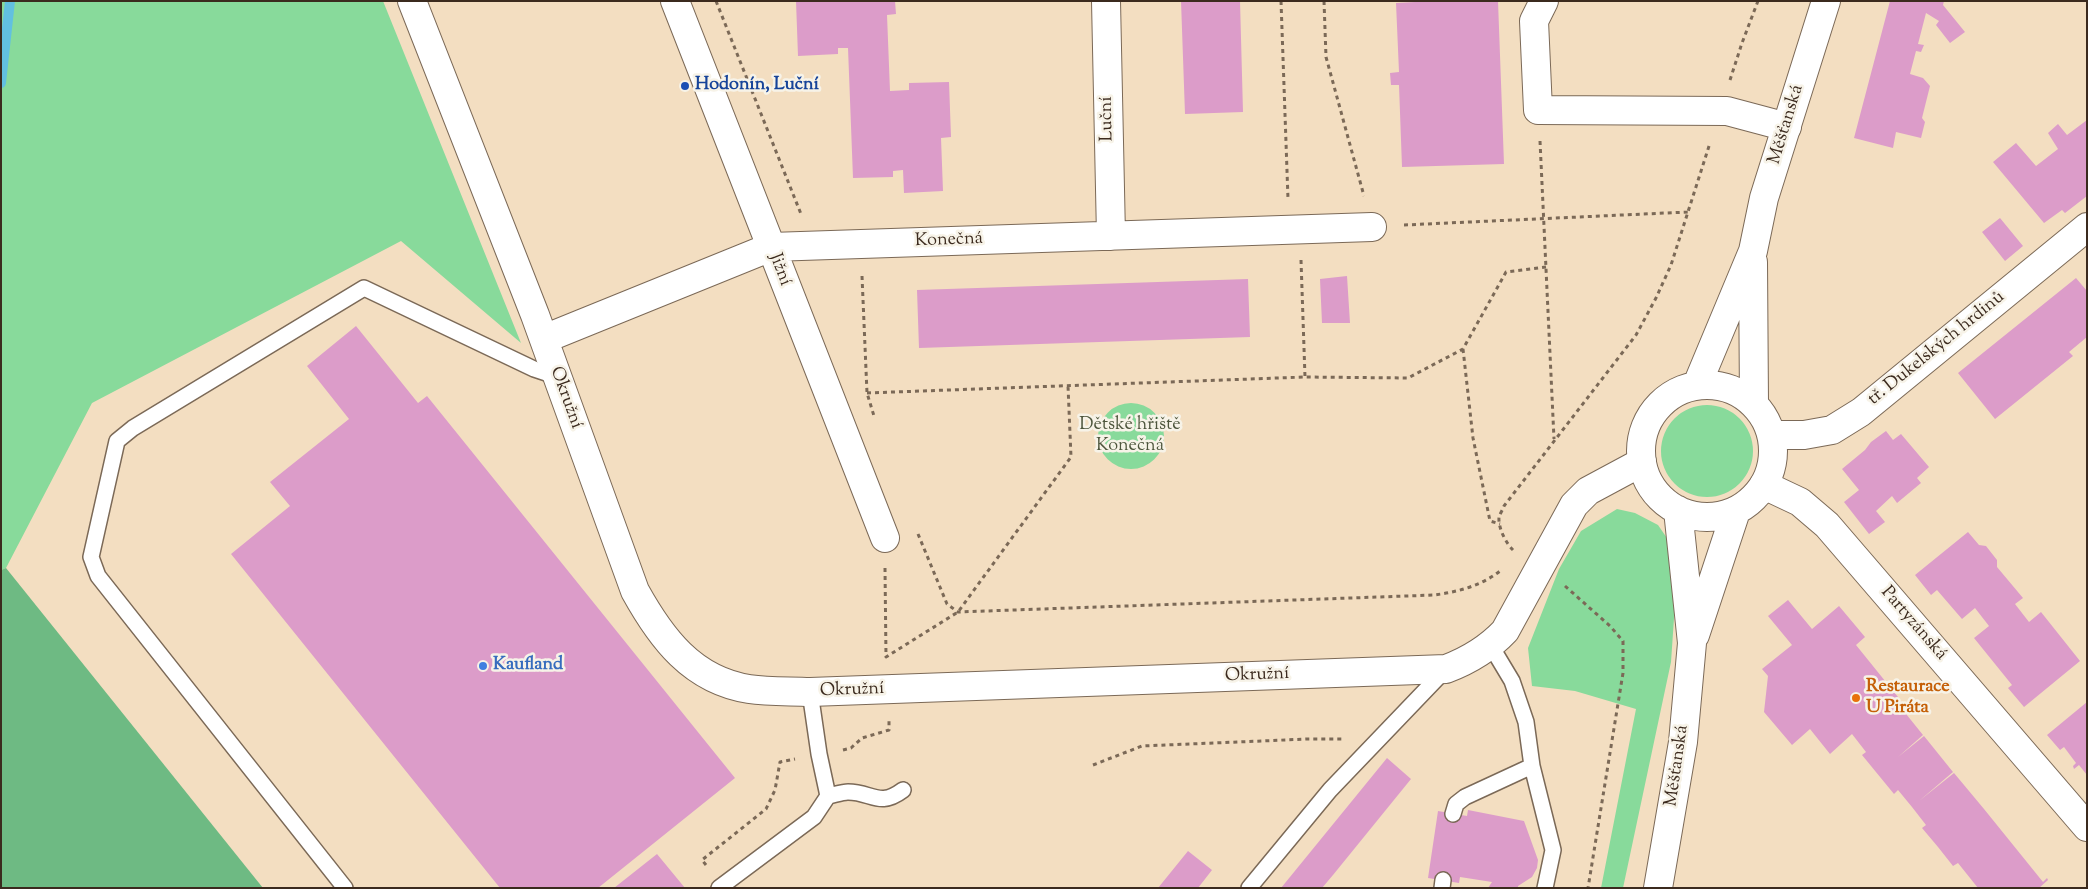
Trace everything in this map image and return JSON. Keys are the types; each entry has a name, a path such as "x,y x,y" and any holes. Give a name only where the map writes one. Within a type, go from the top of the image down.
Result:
{"street":[{"name":"Okružní","path":"412,1 544,339 634,591 657,629 672,648 699,669 722,682 750,689 810,692 1446,669 1462,663 1491,646 1505,631 1574,505 1588,491 1642,462"},
{"name":"Jižní","path":"674,1 884,538"},
{"name":"Luční","path":"1106,1 1110,236"},
{"path":"1544,1 1534,21 1538,110 1728,111 1787,127"},
{"name":"Měšťanská","path":"1697,385 1753,251 1764,198 1826,1"},
{"name":"Konečná","path":"544,339 771,248 1372,226"},
{"name":"tř. Dukelských hrdinů","path":"1772,435 1804,435 1832,430 1861,412 2087,227"},
{"name":"Měšťanská","path":"1753,251 1754,404"},
{"path":"1697,385 1718,385 1737,392 1754,404 1768,423 1772,435 1773,461 1764,485 1752,500 1736,511 1716,516 1697,516 1678,510 1664,502 1646,477 1641,447 1643,432 1649,418 1669,396 1697,385"},
{"name":"Partyzánská","path":"1764,485 1800,502 1827,524 2087,827"},
{"name":"Měšťanská","path":"1658,888 1683,742 1692,644 1678,510"},
{"name":"Měšťanská","path":"1692,644 1736,511"}],"lane":[{"path":"345,888 98,576 91,557 117,441 133,428 364,288 534,369 558,377"},
{"path":"1491,646 1512,681 1526,722 1532,766 1554,850 1545,888"},
{"path":"1249,888 1330,790 1446,669"},
{"path":"810,692 819,754 828,796"},
{"path":"1452,814 1456,804 1464,797 1532,766"},
{"path":"719,888 814,817 828,796 848,792 881,799 893,798 903,790"}],"path":[{"path":"716,1 802,217"},
{"path":"1281,1 1305,377"},
{"path":"1324,1 1326,58 1372,226 1688,212"},
{"path":"1588,888 1623,673 1623,642 1610,626 1542,564 1517,552 1507,544 1499,518 1504,506 1636,335 1656,298 1671,265 1742,42 1758,1"},
{"path":"1538,110 1554,440"},
{"path":"861,267 867,393 876,423"},
{"path":"867,393 1305,377 1408,378 1463,349 1506,272 1546,267"},
{"path":"1463,349 1473,438 1490,521 1500,524"},
{"path":"884,538 886,657 958,612 1071,457 1068,386"},
{"path":"915,528 947,604 958,612 1454,592 1476,584 1498,572 1517,552"},
{"path":"1093,765 1142,746 1308,738 1375,743"}],"green space":[{"path":"1,1 383,1 521,343 401,241 92,403 6,568 1,570"},
{"name":"Dětské hřiště Konečná","path":"1124,403 1138,403 1150,408 1159,417 1164,429 1162,449 1155,460 1138,469 1124,469 1112,464 1103,455 1098,443 1098,429 1103,417 1112,408"},
{"path":"1707,405 1725,408 1740,418 1750,433 1753,451 1750,469 1740,484 1725,494 1707,497 1689,494 1674,484 1664,469 1661,451 1664,433 1674,418 1689,408"},
{"path":"1617,509 1635,513 1658,525 1669,541 1677,575 1671,662 1623,888 1601,888 1636,709 1575,691 1532,686 1528,648 1559,569 1581,531"},
{"path":"6,568 263,888 1,888 1,570"}],"building":[{"path":"796,1 895,1 896,14 887,15 890,91 909,90 909,83 949,82 951,137 941,138 943,191 904,193 903,170 893,171 893,177 853,178 848,48 838,48 838,54 798,56"},
{"path":"1181,1 1240,1 1243,112 1185,114"},
{"path":"1498,1 1504,164 1402,167 1399,85 1391,85 1390,73 1399,72 1396,3"},
{"path":"1890,1 1944,1 1943,5 1965,32 1950,43 1936,25 1939,21 1926,13 1918,44 1924,45 1921,52 1916,51 1910,74 1923,78 1930,86 1922,118 1925,122 1921,138 1896,132 1893,148 1854,138"},
{"path":"2087,120 2087,196 2065,213 2062,210 2044,223 1993,162 2016,143 2036,166 2058,149 2048,133 2058,124 2067,135"},
{"path":"2000,218 2023,246 2005,261 1982,232"},
{"path":"1347,276 1350,323 1322,323 1320,279"},
{"path":"2076,278 2087,291 2087,337 2069,352 2073,356 1995,419 1958,373"},
{"path":"1248,279 1250,337 919,348 917,290"},
{"name":"Kaufland","path":"356,326 418,403 427,396 735,778 598,888 500,888 231,554 290,506 270,482 349,419 307,366"},
{"path":"1886,431 1893,440 1901,434 1929,467 1917,478 1921,483 1897,503 1892,496 1876,511 1885,522 1869,534 1844,502 1859,490 1842,469"},
{"path":"1968,532 1979,545 1986,546 1997,560 1997,567 2023,598 2015,604 2029,622 2041,612 2080,661 2024,707 2008,688 2012,685 1974,638 1989,626 1975,608 1962,619 1937,590 1931,595 1915,575"},
{"path":"1788,600 1812,629 1839,606 1865,637 1856,645 1898,697 1894,699 1923,735 1898,757 1924,736 1953,772 1919,801 1954,773 2043,882 2047,878 2048,880 2039,888 1978,888 1958,863 1953,866 1922,828 1926,825 1912,807 1898,790 1894,794 1862,755 1866,752 1852,734 1830,754 1810,729 1792,745 1764,712 1768,676 1762,669 1792,645 1768,616"},
{"path":"2087,702 2087,775 2079,765 2074,769 2073,766 2076,763 2064,747 2060,750 2047,735"},
{"path":"1387,758 1411,779 1333,875 1322,888 1281,888"},
{"path":"1468,810 1524,821 1538,860 1537,868 1532,877 1518,886 1518,888 1488,888 1492,882 1460,877 1459,883 1428,878 1438,811 1467,816"},
{"path":"1188,851 1212,870 1198,888 1158,888"},
{"path":"657,854 685,888 614,888"}],"waterway":[{"path":"1,83 10,1"}],"place":[{"name":"Hodonín, Luční","path":"685,86"},
{"name":"Kaufland","path":"483,666"},
{"name":"Restaurace U Piráta","path":"1856,698"}]}
